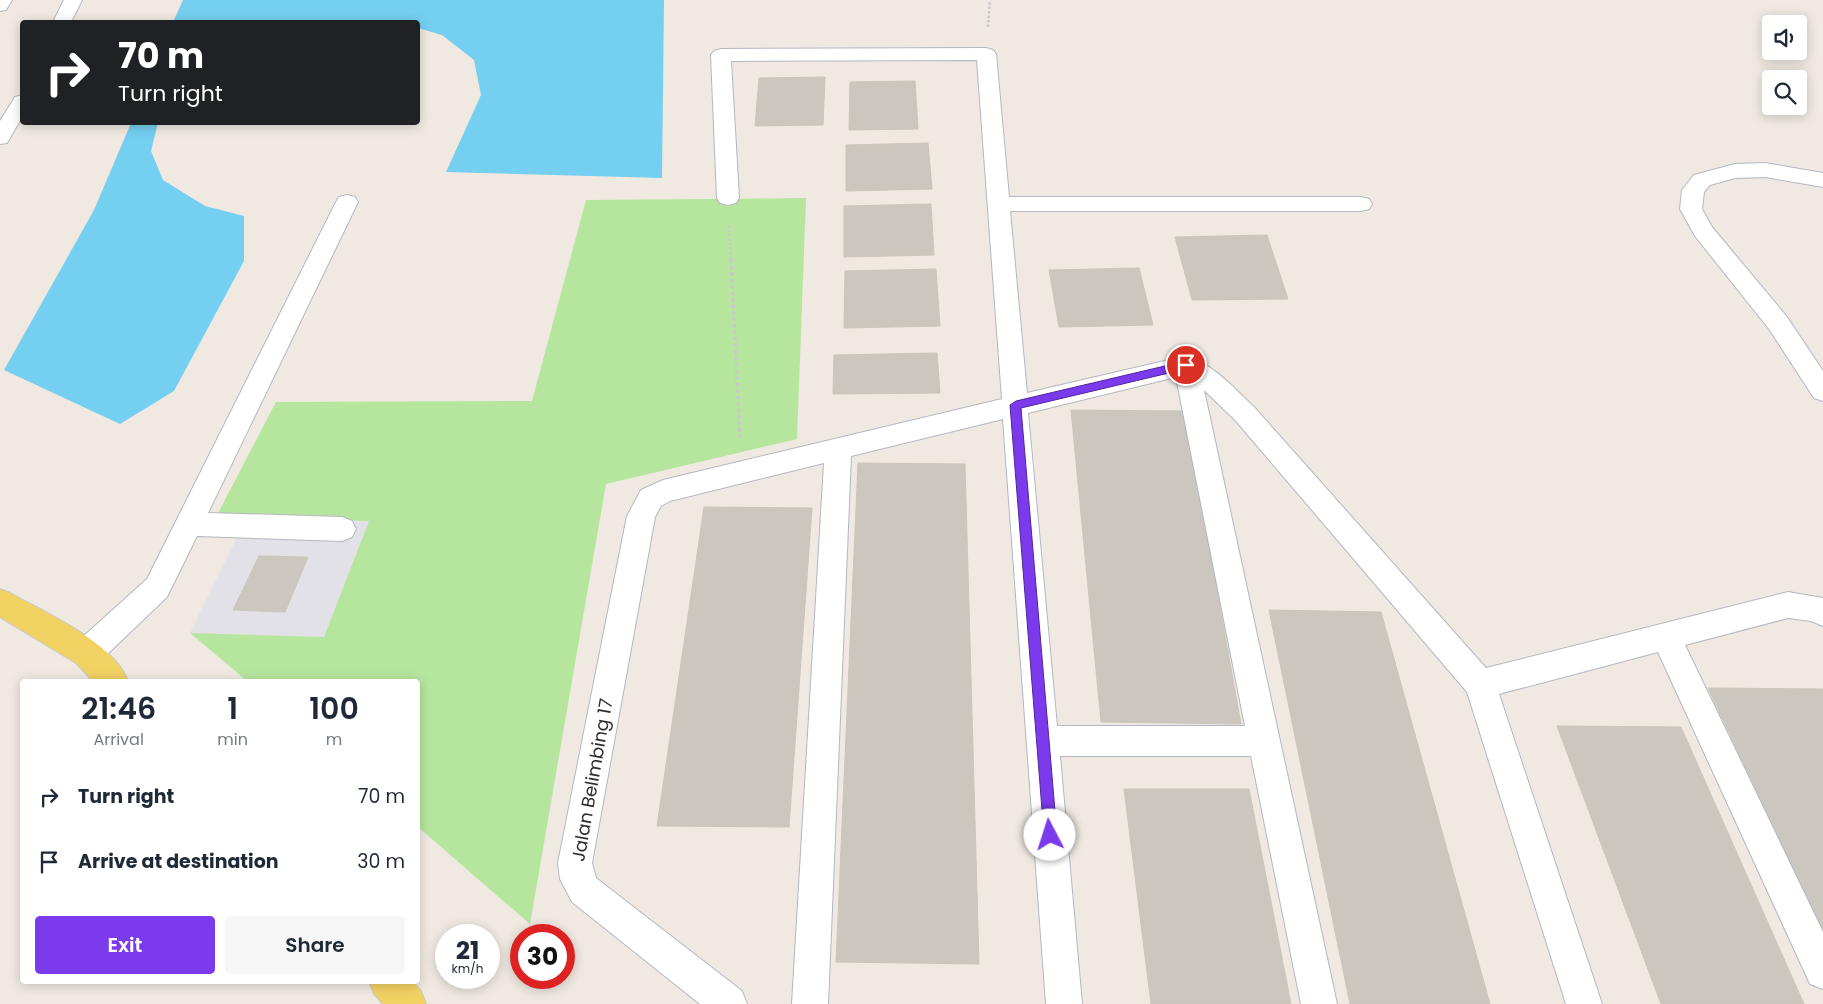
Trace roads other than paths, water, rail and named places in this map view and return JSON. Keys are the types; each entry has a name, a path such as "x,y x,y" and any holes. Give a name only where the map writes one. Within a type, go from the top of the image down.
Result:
{"main road":[{"path":"0,602 87,653 111,679"},
{"path":"390,984 408,1004"}],"street":[{"path":"0,6 3,0"},
{"path":"63,20 73,0"},
{"path":"728,198 721,55 986,54 1064,1004"},
{"path":"0,138 20,104"},
{"path":"1823,180 1766,170 1735,171 1702,180 1693,190 1691,209 1703,232 1778,323 1823,391"},
{"path":"87,653 157,588 347,202"},
{"path":"999,204 1361,204"},
{"path":"1186,365 1319,1004"},
{"path":"810,1004 838,448 1186,365 1212,382 1246,414 1480,684 1584,1004"},
{"name":"Jalan Belimbing 17","path":"729,1004 584,890 577,879 575,863 641,516 651,498 663,491 838,448"},
{"path":"188,524 342,529"},
{"path":"1480,684 1788,605 1817,609 1823,613"},
{"path":"1666,636 1823,971"},
{"path":"1043,741 1264,741"}],"water":[{"path":"183,0 664,0 662,178 446,172 481,95 474,60 442,35 420,29 420,20 174,20"},
{"path":"130,125 158,125 151,151 163,180 205,206 244,216 244,261 174,391 120,424 4,370 94,210"}]}
